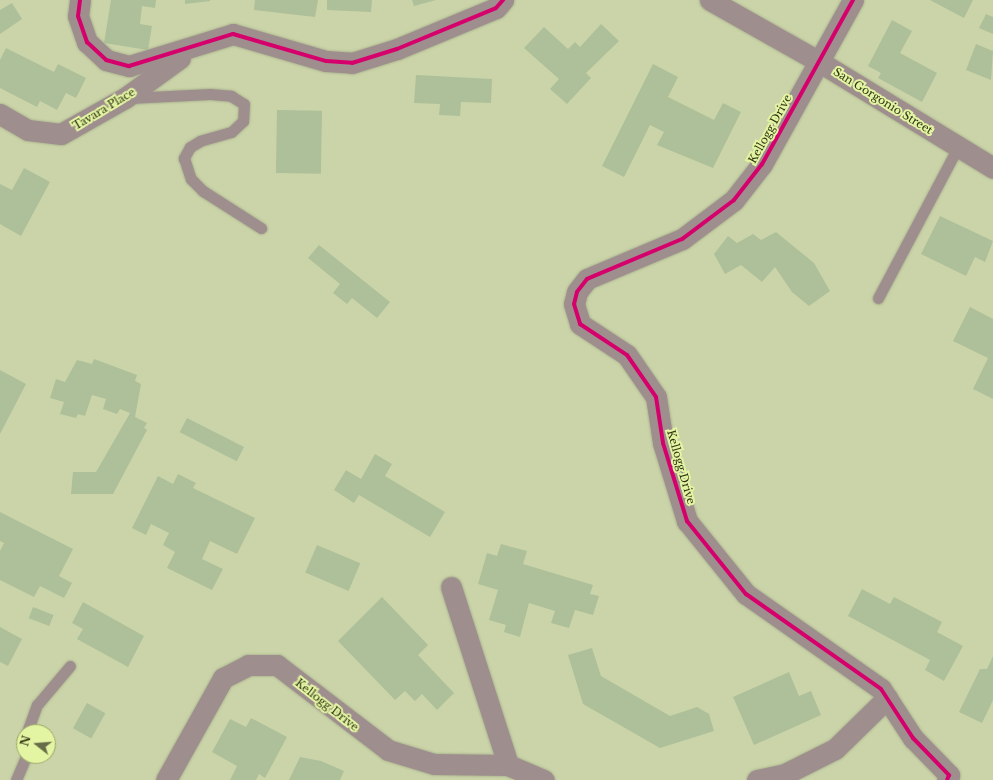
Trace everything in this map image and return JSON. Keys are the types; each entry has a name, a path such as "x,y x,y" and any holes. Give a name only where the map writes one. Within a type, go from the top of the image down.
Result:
{"street":[{"path":"80,0 78,16 87,42 106,60 129,66 199,43 233,34 326,61 352,63 397,49 496,8 503,0"},
{"name":"San Gorgonio Street","path":"710,0 818,61 993,168"},
{"name":"Kellogg Drive","path":"853,0 762,164 734,200 682,238 587,279 577,292 574,304 580,324 627,355 656,397 663,443 687,521 746,594 880,689 913,738 950,774 947,780"},
{"name":"Tavara Place","path":"0,114 28,130 62,134 125,98 199,43"},
{"path":"451,587 508,765"},
{"name":"Kellogg Drive","path":"166,780 223,678 248,665 277,665 388,750 434,764 508,765 544,780"},
{"path":"757,780 785,774 835,749 887,698"}],"lane":[{"path":"125,98 210,94 231,96 244,104 243,121 231,132 200,141 190,147 184,158 191,179 202,191 261,228"},
{"path":"878,298 958,147"},
{"path":"30,724 36,705 70,666"},
{"path":"16,780 23,764"}],"building":[{"path":"111,0 156,0 155,8 142,6 140,24 152,26 148,50 104,43"},
{"path":"185,0 210,0 210,1 185,4"},
{"path":"255,0 318,0 315,17 254,10"},
{"path":"327,0 372,0 371,12 327,10"},
{"path":"412,0 436,0 414,6"},
{"path":"930,0 973,0 964,18"},
{"path":"12,3 22,19 0,34 0,10"},
{"path":"986,14 993,17 993,34 979,28"},
{"path":"892,20 912,31 900,53 937,73 922,102 878,78 881,73 868,66"},
{"path":"601,24 619,41 586,73 591,78 567,104 550,89 559,79 524,48 544,27 568,49 575,42 580,47"},
{"path":"976,44 993,51 991,80 966,70"},
{"path":"6,48 54,72 58,64 86,78 76,98 66,93 57,110 40,101 37,107 0,88 0,60"},
{"path":"653,64 678,77 668,97 714,120 723,103 741,112 713,168 657,145 664,132 650,125 624,177 602,166"},
{"path":"416,75 492,79 491,103 461,102 460,116 439,115 440,104 414,103"},
{"path":"277,110 322,111 321,174 276,173"},
{"path":"24,168 50,182 21,236 0,224 0,184 12,190"},
{"path":"940,216 993,241 985,262 975,257 966,276 921,254"},
{"path":"776,232 814,263 830,291 809,306 792,292 775,267 762,282 741,265 725,274 714,254 728,236 737,243 753,234 761,240"},
{"path":"319,245 390,302 377,318 352,298 347,304 333,293 340,284 308,258"},
{"path":"970,307 993,319 993,399 973,389 988,358 953,341"},
{"path":"94,359 137,375 135,381 141,384 135,417 147,423 144,428 147,430 113,494 71,494 73,472 96,472 130,413 120,409 117,414 103,409 106,399 92,395 85,416 78,414 76,418 60,414 64,402 50,398 56,379 65,382 77,360 92,364"},
{"path":"0,370 26,384 0,434"},
{"path":"187,418 244,447 237,461 180,432"},
{"path":"375,454 392,464 385,476 445,512 430,537 359,495 354,503 334,490 346,470 361,479"},
{"path":"178,474 196,483 193,488 255,518 237,554 210,541 202,559 223,569 212,590 167,568 175,552 163,545 169,533 151,524 146,535 132,528 158,476 173,484"},
{"path":"0,512 73,549 59,576 72,583 64,598 40,586 34,597 0,580 0,551 4,543 0,541"},
{"path":"501,544 527,551 523,564 593,585 590,594 599,596 593,615 575,610 569,628 551,623 555,611 529,603 520,637 504,632 506,625 489,620 498,590 478,584 487,553 497,556"},
{"path":"317,545 360,563 349,591 305,573"},
{"path":"862,589 890,604 894,597 942,622 937,632 963,646 944,681 925,670 930,660 848,616"},
{"path":"382,597 428,645 418,655 454,693 437,710 422,694 415,701 405,691 395,700 338,641"},
{"path":"83,602 144,636 128,667 77,639 83,629 72,623"},
{"path":"33,607 54,615 49,626 29,618"},
{"path":"0,627 22,639 8,666 0,662"},
{"path":"592,648 601,676 670,716 697,707 709,714 714,731 660,748 583,704 568,655"},
{"path":"993,656 993,700 982,723 959,712 980,669 987,669"},
{"path":"789,672 799,696 811,691 821,715 754,745 733,697"},
{"path":"87,703 105,713 91,739 73,728"},
{"path":"251,718 287,737 265,778 259,774 256,780 230,780 237,766 212,752 230,719 246,727"},
{"path":"300,757 321,761 344,771 340,780 289,780"}],"cycle path":[{"path":"80,0 78,16 87,42 106,60 129,66 233,34 326,61 352,63 397,49 496,8 503,0"},
{"path":"853,0 762,164 734,200 682,239 587,279 577,292 574,304 580,324 627,355 656,397 663,443 687,521 746,594 881,689 913,738 949,775 947,780"}]}
